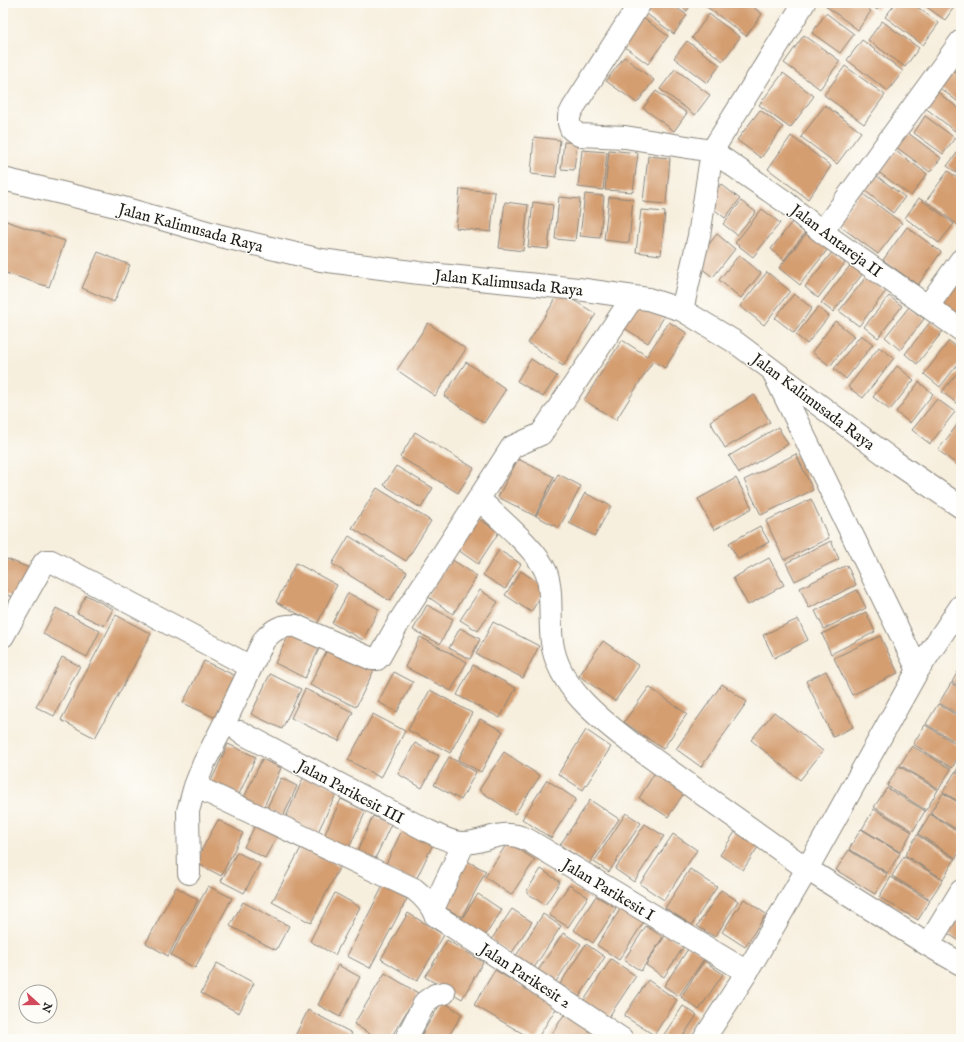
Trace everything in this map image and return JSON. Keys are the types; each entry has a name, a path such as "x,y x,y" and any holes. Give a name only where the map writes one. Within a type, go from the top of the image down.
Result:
{"street":[{"path":"640,3 573,108 569,116 571,129 579,134 625,138 712,151"},
{"path":"682,310 699,236 712,151 804,3"},
{"path":"822,232 961,41"},
{"name":"Jalan Antareja II","path":"712,151 784,201 822,232 961,330"},
{"name":"Jalan Kalimusada Raya","path":"3,179 116,206 221,236 321,260 419,273 578,289 648,299 682,310 735,342 895,462 961,507"},
{"path":"928,306 961,260"},
{"path":"189,873 188,811 195,786 204,762 264,640 273,630 284,625 296,626 372,659 377,658 512,447 536,437 548,426 633,297"},
{"path":"773,372 918,670"},
{"path":"478,499 538,558 547,574 552,642 556,661 565,677 585,705 608,726 807,870 961,964"},
{"path":"3,636 46,560 51,561 251,667"},
{"path":"704,1039 747,972 807,870 918,670 961,606"},
{"name":"Jalan Parikesit III","path":"240,732 428,832 451,842 464,843"},
{"name":"Jalan Parikesit 2","path":"195,786 414,889 422,895 433,909 435,915 622,1039"},
{"name":"Jalan Parikesit I","path":"464,843 507,834 517,835 747,972"},
{"path":"433,909 464,843"},
{"path":"928,945 961,891"},
{"path":"406,1039 425,1002 435,995 444,993"}],"building":[{"path":"645,3 670,3 687,15 674,34 640,9"},
{"path":"676,3 692,3 687,11"},
{"path":"710,3 748,3 762,14 746,36 707,7"},
{"path":"829,3 861,3 871,11 858,30 826,6"},
{"path":"868,3 882,3 877,10"},
{"path":"896,3 912,3 939,23 923,45 885,17"},
{"path":"921,3 957,3 945,20"},
{"path":"826,13 854,34 840,53 812,33"},
{"path":"709,14 740,37 723,61 692,38"},
{"path":"643,18 668,36 648,64 622,45"},
{"path":"882,21 919,48 905,67 868,40"},
{"path":"804,35 840,61 820,89 784,63"},
{"path":"862,40 903,71 888,91 847,60"},
{"path":"687,41 720,65 707,83 674,58"},
{"path":"624,57 654,80 637,103 606,81"},
{"path":"845,66 885,95 864,124 824,95"},
{"path":"950,68 961,76 961,104 937,86"},
{"path":"675,69 710,95 695,115 660,89"},
{"path":"783,73 814,96 790,128 759,105"},
{"path":"656,91 687,113 674,131 643,108"},
{"path":"936,91 961,110 961,131 959,134 924,107"},
{"path":"825,105 861,132 837,164 801,137"},
{"path":"760,110 783,127 761,158 737,140"},
{"path":"925,116 955,138 943,154 914,133"},
{"path":"903,129 941,158 930,172 892,144"},
{"path":"791,136 831,166 808,199 768,169"},
{"path":"534,137 560,140 556,177 531,174"},
{"path":"564,142 577,143 574,170 561,169"},
{"path":"889,146 927,174 911,196 873,168"},
{"path":"961,148 961,176 947,166"},
{"path":"582,150 607,152 603,190 578,187"},
{"path":"609,150 638,153 633,192 605,190"},
{"path":"648,156 670,158 666,204 643,202"},
{"path":"948,171 961,181 961,221 958,225 926,201"},
{"path":"874,174 905,197 893,213 863,189"},
{"path":"721,184 740,199 725,218 706,203"},
{"path":"460,189 495,192 491,232 456,228"},
{"path":"860,192 902,223 878,254 837,224"},
{"path":"585,194 604,196 600,238 580,236"},
{"path":"559,197 580,199 575,241 555,239"},
{"path":"609,197 633,199 629,243 604,240"},
{"path":"919,198 954,224 939,243 905,218"},
{"path":"741,201 756,212 737,235 723,224"},
{"path":"505,202 528,205 523,251 499,248"},
{"path":"533,202 553,205 548,249 528,247"},
{"path":"762,209 780,223 753,257 735,243"},
{"path":"641,210 665,212 661,255 636,252"},
{"path":"3,220 65,241 49,287 3,272"},
{"path":"792,222 805,233 784,260 771,249"},
{"path":"907,227 941,252 918,285 883,260"},
{"path":"810,229 831,245 800,285 779,268"},
{"path":"717,234 735,249 713,277 694,263"},
{"path":"98,252 130,265 114,302 82,288"},
{"path":"832,252 845,263 818,298 805,287"},
{"path":"739,255 761,273 741,298 719,280"},
{"path":"852,263 864,272 833,312 821,303"},
{"path":"767,272 790,291 764,325 740,306"},
{"path":"867,276 886,291 859,326 839,311"},
{"path":"959,277 961,279 961,318 940,303"},
{"path":"560,292 596,314 563,366 528,343"},
{"path":"794,294 812,308 794,333 775,318"},
{"path":"889,296 902,306 878,338 864,327"},
{"path":"637,300 664,317 648,343 621,326"},
{"path":"818,307 829,316 807,344 796,335"},
{"path":"909,307 924,319 900,350 885,337"},
{"path":"835,321 854,336 830,366 812,352"},
{"path":"931,321 943,331 917,364 905,354"},
{"path":"669,322 687,333 665,368 653,361 616,420 584,400 622,340 647,356"},
{"path":"428,323 466,349 435,396 397,370"},
{"path":"861,335 873,344 846,379 834,369"},
{"path":"949,341 961,350 961,360 940,387 924,374"},
{"path":"879,347 894,358 863,398 848,387"},
{"path":"531,359 557,376 543,397 517,381"},
{"path":"466,362 506,389 484,423 444,396"},
{"path":"897,366 914,380 890,410 873,397"},
{"path":"961,368 961,401 958,404 942,392"},
{"path":"919,382 933,394 910,423 896,412"},
{"path":"754,395 770,422 725,448 710,421"},
{"path":"937,399 955,412 930,444 912,430"},
{"path":"961,420 961,468 938,450"},
{"path":"778,427 788,444 739,473 729,456"},
{"path":"415,432 474,468 458,493 400,457"},
{"path":"796,454 813,490 761,515 744,480"},
{"path":"518,459 554,477 535,516 498,497"},
{"path":"396,466 433,488 421,508 384,485"},
{"path":"558,474 581,486 559,528 536,516"},
{"path":"736,478 752,508 714,530 698,499"},
{"path":"377,488 431,521 406,561 352,528"},
{"path":"585,493 611,506 595,536 569,523"},
{"path":"811,499 829,538 784,560 766,521"},
{"path":"479,519 499,532 478,564 458,550"},
{"path":"760,526 769,542 738,559 729,543"},
{"path":"349,536 407,572 390,601 332,564"},
{"path":"831,541 839,559 795,581 786,563"},
{"path":"499,550 521,564 505,589 483,575"},
{"path":"769,558 784,585 748,605 733,578"},
{"path":"7,559 32,569 19,600 3,593 3,568"},
{"path":"451,559 477,576 453,614 427,596"},
{"path":"296,563 337,585 317,624 276,602"},
{"path":"847,565 856,585 809,608 800,588"},
{"path":"521,571 546,588 531,612 505,595"},
{"path":"480,590 498,602 478,631 460,620"},
{"path":"857,590 866,608 824,629 815,611"},
{"path":"348,593 379,609 363,640 332,623"},
{"path":"86,595 113,609 104,626 77,613"},
{"path":"3,600 13,605 3,624"},
{"path":"427,605 453,619 440,644 413,630"},
{"path":"56,608 100,631 87,657 43,634"},
{"path":"866,612 875,632 831,654 822,634"},
{"path":"116,615 151,634 95,738 61,720"},
{"path":"798,619 808,640 774,658 763,635"},
{"path":"493,622 539,646 523,678 476,654"},
{"path":"460,628 480,639 470,659 449,648"},
{"path":"291,630 321,645 305,678 275,663"},
{"path":"880,636 898,673 852,695 834,658"},
{"path":"420,637 467,662 451,691 405,667"},
{"path":"603,641 639,666 615,701 579,676"},
{"path":"329,646 375,668 356,707 310,685"},
{"path":"62,657 80,666 54,716 36,707"},
{"path":"204,661 238,677 218,719 183,703"},
{"path":"473,665 516,688 500,718 457,695"},
{"path":"961,666 961,687 952,682"},
{"path":"826,671 853,727 833,737 806,681"},
{"path":"394,672 413,682 397,712 378,702"},
{"path":"270,674 301,689 282,729 251,714"},
{"path":"951,683 961,689 961,716 939,703"},
{"path":"722,684 747,702 701,767 676,749"},
{"path":"649,687 687,714 663,749 624,722"},
{"path":"305,689 353,712 339,741 291,718"},
{"path":"430,690 472,713 450,753 408,730"},
{"path":"938,704 961,718 961,745 926,724"},
{"path":"774,712 823,751 800,780 751,740"},
{"path":"373,714 405,731 381,778 348,760"},
{"path":"480,719 503,731 481,772 458,760"},
{"path":"925,725 961,747 961,753 952,768 913,744"},
{"path":"586,730 611,747 583,790 558,774"},
{"path":"415,743 439,756 422,788 398,774"},
{"path":"228,744 256,757 236,801 208,788"},
{"path":"912,746 951,769 939,789 900,765"},
{"path":"504,752 540,776 515,814 479,790"},
{"path":"449,757 476,772 461,800 434,785"},
{"path":"262,759 281,768 262,811 242,802"},
{"path":"961,763 961,774 956,771"},
{"path":"899,766 938,790 926,810 887,786"},
{"path":"656,771 686,790 668,817 639,798"},
{"path":"955,772 961,776 961,803 943,792"},
{"path":"305,774 338,790 317,834 285,819"},
{"path":"281,778 297,786 283,817 266,810"},
{"path":"547,780 576,799 551,838 522,819"},
{"path":"887,788 925,811 913,831 874,807"},
{"path":"943,793 961,804 961,832 930,813"},
{"path":"341,799 366,811 348,850 323,838"},
{"path":"590,800 619,819 589,864 560,845"},
{"path":"874,809 912,832 900,852 862,829"},
{"path":"626,813 641,823 609,872 594,862"},
{"path":"930,814 961,834 961,849 956,858 918,834"},
{"path":"373,816 391,824 375,859 357,852"},
{"path":"218,820 243,833 221,876 195,862"},
{"path":"258,820 280,831 265,858 244,847"},
{"path":"645,824 664,836 634,882 615,869"},
{"path":"403,828 434,842 415,882 384,868"},
{"path":"737,829 760,844 743,870 720,855"},
{"path":"861,829 900,853 888,873 849,849"},
{"path":"673,834 697,850 664,900 640,884"},
{"path":"917,835 955,859 943,879 905,855"},
{"path":"508,842 535,860 511,895 485,877"},
{"path":"302,846 340,866 311,923 272,902"},
{"path":"849,850 887,874 875,894 836,870"},
{"path":"237,852 260,864 244,893 221,881"},
{"path":"904,856 943,880 930,899 892,876"},
{"path":"461,858 486,871 462,917 438,904"},
{"path":"541,869 560,882 545,905 526,892"},
{"path":"690,869 717,887 692,925 665,908"},
{"path":"891,877 930,901 918,920 879,897"},
{"path":"569,885 588,897 568,927 549,915"},
{"path":"208,886 232,898 195,968 171,955"},
{"path":"383,886 407,899 370,968 347,956"},
{"path":"176,887 198,900 168,956 146,943"},
{"path":"721,890 738,901 715,937 697,926"},
{"path":"335,893 360,907 335,955 310,941"},
{"path":"478,894 502,910 481,942 457,926"},
{"path":"596,896 616,908 593,943 574,930"},
{"path":"744,899 766,914 745,947 722,932"},
{"path":"243,902 289,926 276,950 230,926"},
{"path":"623,905 645,920 619,960 597,945"},
{"path":"512,909 532,922 511,954 491,940"},
{"path":"956,911 961,914 961,942 944,931"},
{"path":"408,913 444,935 417,981 381,959"},
{"path":"543,914 561,926 532,971 514,959"},
{"path":"646,926 663,937 641,971 624,960"},
{"path":"563,933 581,944 555,983 537,972"},
{"path":"666,934 684,946 664,977 646,965"},
{"path":"447,940 483,962 462,999 425,977"},
{"path":"586,944 605,957 579,997 560,984"},
{"path":"690,946 706,956 679,996 664,986"},
{"path":"611,959 636,976 608,1018 583,1002"},
{"path":"704,961 723,974 699,1010 681,997"},
{"path":"217,963 254,983 239,1013 201,993"},
{"path":"338,965 360,977 340,1017 318,1005"},
{"path":"495,970 557,1007 537,1039 532,1039 474,1005"},
{"path":"385,973 418,993 390,1039 378,1039 354,1024"},
{"path":"648,980 677,1000 654,1035 624,1016"},
{"path":"442,1001 462,1014 447,1039 419,1039"},
{"path":"683,1006 697,1015 681,1039 668,1039 663,1036"},
{"path":"308,1010 352,1033 349,1039 294,1038"},
{"path":"565,1013 601,1036 599,1039 549,1039"}]}
